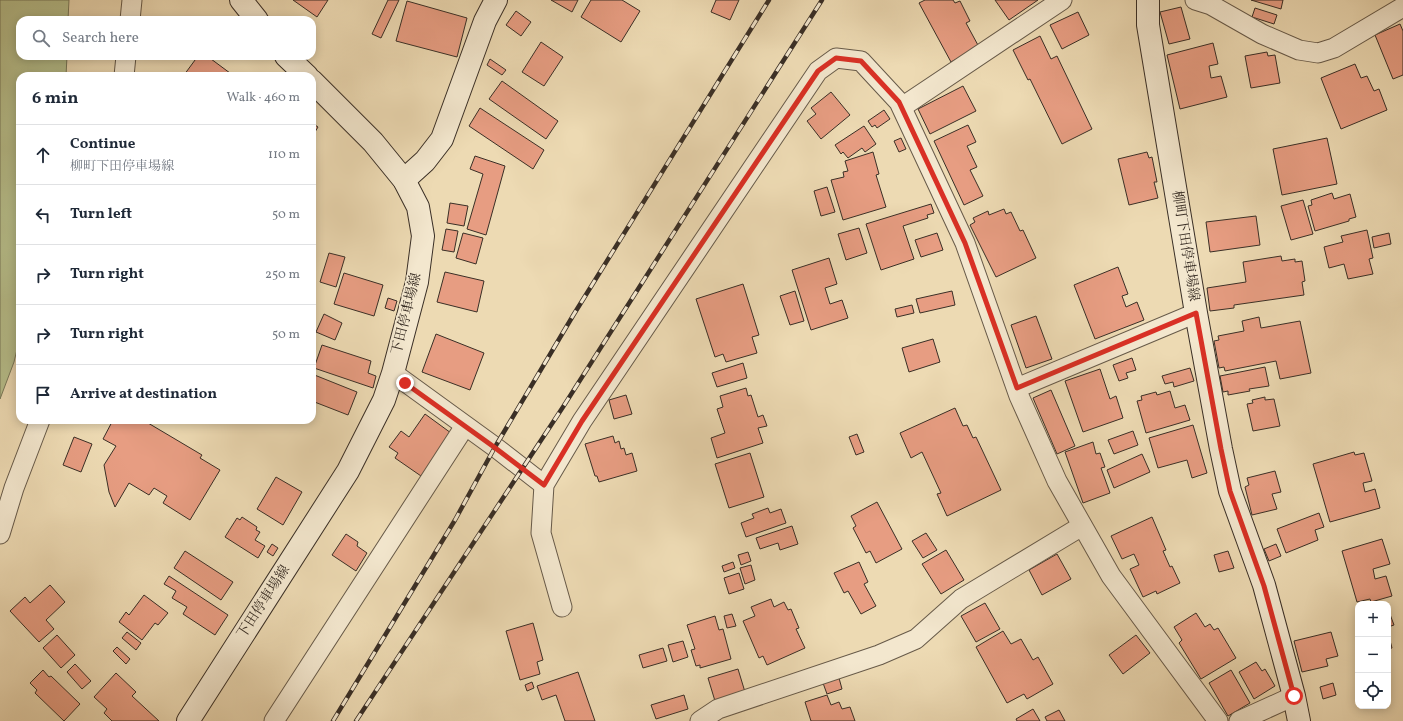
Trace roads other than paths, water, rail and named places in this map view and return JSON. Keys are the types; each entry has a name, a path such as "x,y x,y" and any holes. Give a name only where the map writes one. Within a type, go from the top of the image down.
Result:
{"main road":[{"path":"404,180 425,161 442,139 485,21 496,0"},
{"name":"柳町下田停車場線","path":"1148,0 1148,26 1196,313 1221,449 1230,491 1264,586 1294,696 1299,721"},
{"path":"290,60 303,72"},
{"name":"下田停車場線","path":"188,721 348,471 384,400 417,282 423,236 418,207 404,180 373,142 316,85"}],"street":[{"path":"130,16 132,0"},
{"path":"902,107 1062,0"},
{"path":"1195,0 1211,5 1262,34 1299,50 1318,53 1334,48 1403,7"},
{"path":"562,607 541,533 544,485 582,421 818,71 836,58 861,61 902,107 965,243 1017,388 1057,481 1111,576 1218,721"},
{"path":"124,72 126,60"},
{"path":"1017,388 1196,313"},
{"path":"392,373 544,485"},
{"path":"0,534 14,488 38,424"},
{"path":"274,721 464,426"},
{"path":"700,721 718,709 879,655 916,639 961,599 1082,526"},
{"path":"1239,721 1294,696"}],"railway":[{"path":"333,721 455,520 495,447 574,314 769,0"},
{"path":"356,721 563,407 822,0"}]}
